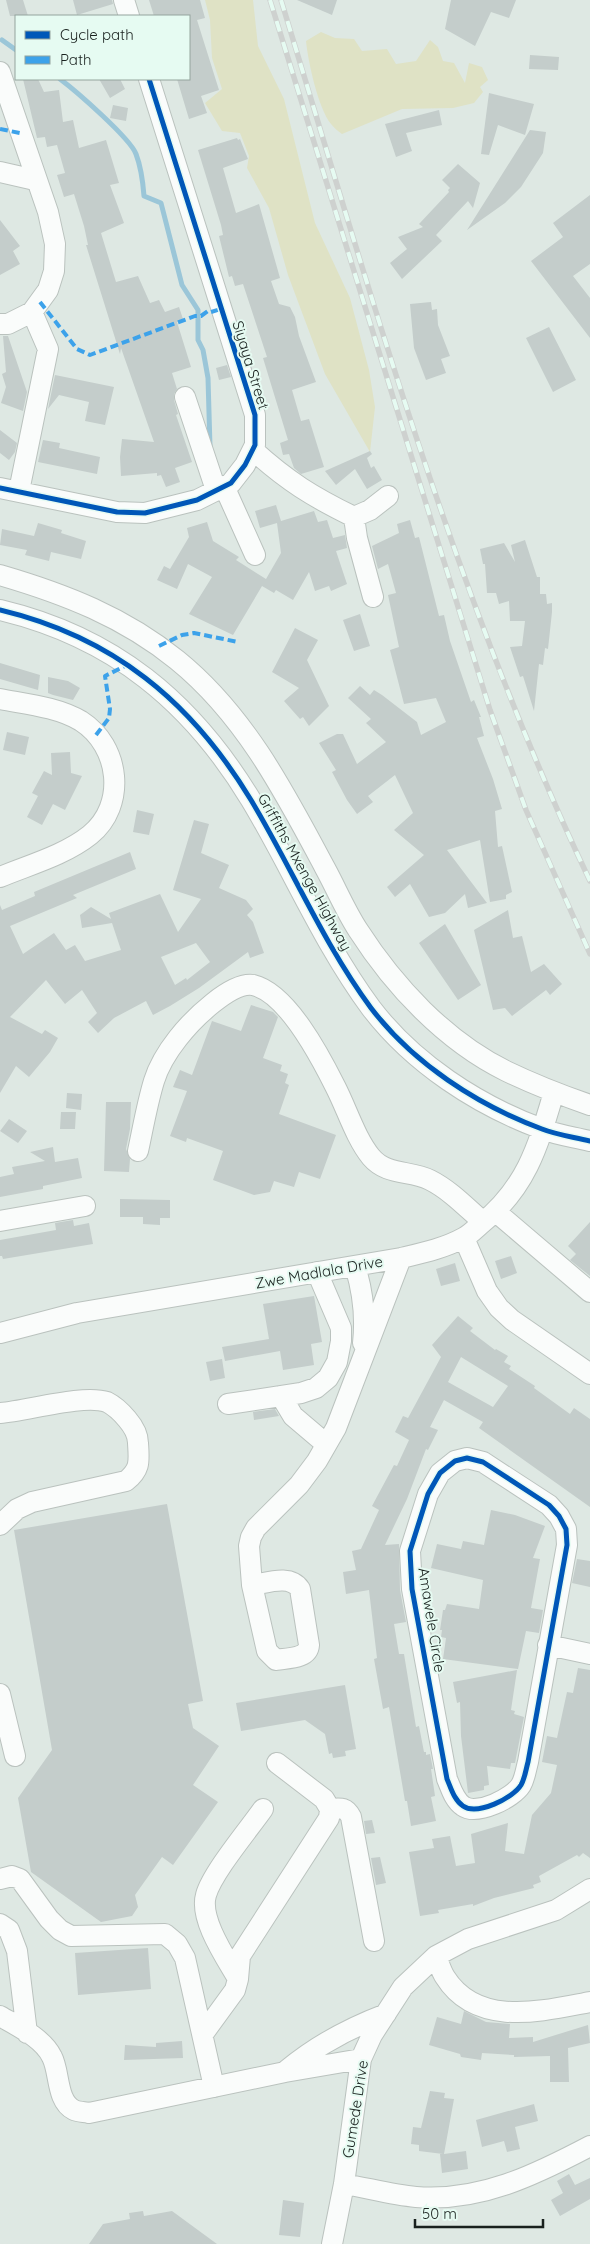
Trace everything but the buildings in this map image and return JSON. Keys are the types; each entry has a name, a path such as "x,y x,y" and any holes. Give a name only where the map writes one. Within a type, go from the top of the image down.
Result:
{"street":[{"path":"124,0 129,15"},
{"path":"0,72 35,180 48,212 55,244 54,271 48,290 32,312 8,324 0,324"},
{"name":"Siyaya Street","path":"10,490 116,512 145,513 197,500 231,483 245,465 255,445 255,415 148,80"},
{"path":"0,172 35,180"},
{"path":"10,490 48,349 32,312"},
{"path":"185,397 220,488 256,556"},
{"path":"253,450 279,473 314,498 354,517 370,510 388,496"},
{"path":"354,517 357,538 373,597"},
{"name":"Griffiths Mxenge Highway","path":"0,575 54,591 98,610 144,635 179,662 221,703 253,742 284,793 357,928 390,976 420,1007 462,1044 504,1070 554,1092 590,1105"},
{"name":"Griffiths Mxenge Highway","path":"0,610 50,625 105,650 149,679 183,710 216,747 251,800 328,942 372,1008 400,1040 438,1073 490,1107 543,1130 590,1141"},
{"path":"0,699 46,709 82,722 104,744 113,765 115,791 106,817 90,835 70,848 0,877"},
{"path":"138,1151 154,1079 174,1043 198,1014 217,999 238,987 252,985 270,992 290,1013 331,1077 362,1144 372,1158 392,1172 429,1180 447,1191 489,1217 590,1292"},
{"name":"Zwe Madlala Drive","path":"0,1333 77,1313 401,1258 422,1253 464,1238 489,1217 522,1181 543,1130 554,1092"},
{"path":"0,1221 85,1206"},
{"path":"464,1238 487,1291 499,1308 512,1320 590,1374"},
{"path":"252,1584 249,1546 251,1537 256,1528 299,1485 317,1461 336,1428 401,1258"},
{"path":"355,1266 362,1291 365,1324 361,1365"},
{"path":"228,1404 281,1396 316,1388 328,1378 337,1362 341,1341 341,1328 317,1272"},
{"path":"281,1396 293,1416 326,1444"},
{"path":"0,1413 85,1400 106,1402 119,1410 130,1423 138,1438 139,1461 136,1473 126,1481 32,1502 18,1509 0,1525"},
{"name":"Amawele Circle","path":"467,1458 483,1462 549,1505 559,1516 566,1529 567,1545 548,1646 528,1762 521,1785 510,1796 493,1805 476,1809 464,1807 455,1798 447,1779 412,1589 410,1551 428,1494 440,1474 455,1461 467,1458"},
{"path":"548,1646 590,1654"},
{"path":"0,1694 15,1756"},
{"path":"202,2034 235,1990 240,1956 329,1818 330,1810 324,1800 277,1763"},
{"path":"330,1810 343,1808 348,1811 351,1817 374,1941"},
{"path":"238,1978 210,1926 206,1895 216,1874 263,1809"},
{"path":"0,1879 12,1876 20,1879 49,1919 60,1930 71,1936 165,1934 177,1944 185,1958 214,2087"},
{"name":"Gumede Drive","path":"332,2244 344,2184 361,2058 372,2035 403,1987 436,1956 468,1939 556,1910 590,1889"},
{"path":"0,1923 9,1930 17,1951 27,2033"},
{"path":"436,1956 445,1978 460,1994 480,2007 501,2013 526,2012 543,2011 590,2002"},
{"path":"285,2072 322,2044 350,2028 386,2014"},
{"path":"0,2016 45,2047 52,2057 63,2100 73,2110 89,2113 361,2058"},
{"path":"344,2184 416,2197 458,2196 493,2189 537,2174 590,2146"}],"green space":[{"path":"205,0 253,0 258,46 284,99 315,223 350,298 369,370 375,407 370,452 325,374 288,275 269,208 247,168 249,156 240,133 222,131 205,103 222,89 212,58 210,20"},
{"path":"321,32 335,38 354,39 362,51 387,49 396,64 416,61 430,40 438,47 443,61 454,63 465,83 469,63 482,67 488,80 480,87 483,92 474,103 453,108 402,109 342,134 326,117 314,84 309,60 306,41"}],"waterway":[{"path":"2,40 15,49"},
{"path":"61,80 102,115 124,137 136,154 144,196 161,203 182,285 198,310 198,340 203,350 208,378 210,447"}],"railway":[{"path":"270,0 490,710 526,810 590,954"},
{"path":"281,0 383,335 457,557 498,666 542,774 590,881"}],"marked path":[{"path":"0,129 20,133"},
{"path":"40,302 77,349 90,355 195,316 201,316 208,311 221,309"},
{"path":"159,646 182,635 194,633 238,642"},
{"path":"96,735 109,718 110,709 105,676 127,665"}],"cycle path":[{"path":"0,488 117,512 145,513 197,500 231,483 245,465 255,445 255,415 149,80"},
{"path":"0,610 41,622 78,637 113,656 145,678 175,703 202,732 228,765 251,800 323,932 354,983 371,1008 406,1047 448,1080 494,1108 548,1131 590,1141"},
{"path":"467,1458 483,1462 549,1505 559,1516 566,1529 567,1545 524,1779 517,1790 511,1795 494,1804 477,1809 469,1809 457,1801 447,1779 412,1589 410,1551 428,1494 440,1473 455,1461 467,1458"}]}
